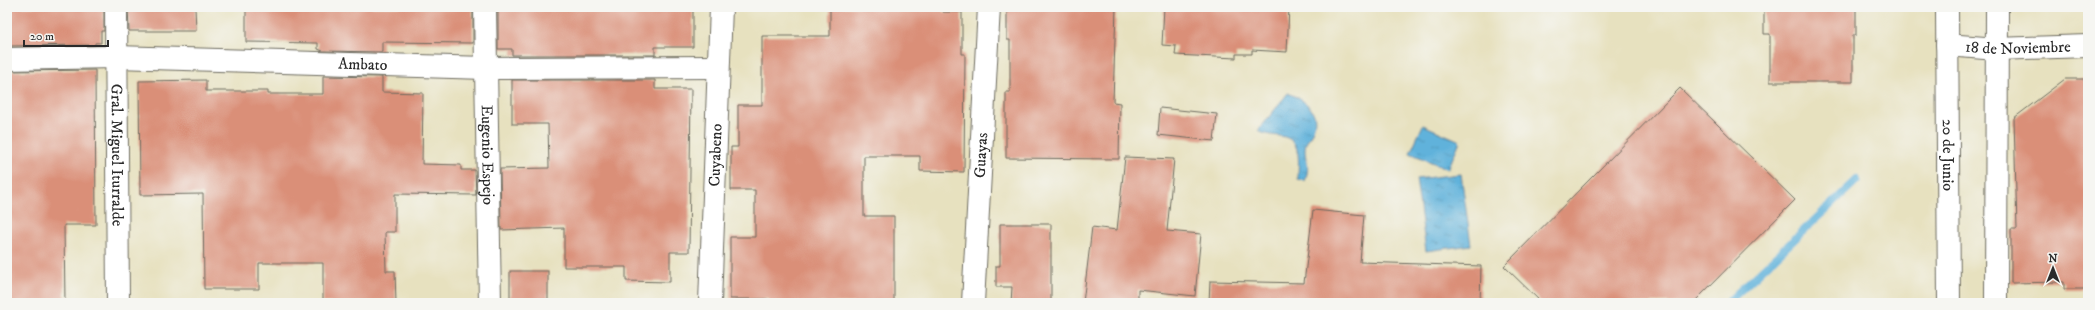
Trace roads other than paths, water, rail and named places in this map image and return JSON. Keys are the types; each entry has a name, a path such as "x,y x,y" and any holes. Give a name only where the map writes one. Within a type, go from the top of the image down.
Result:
{"street":[{"name":"Gral. Miguel Iturralde","path":"116,7 118,303"},
{"name":"Eugenio Espejo","path":"485,7 490,303"},
{"name":"Cuyabeno","path":"710,303 721,7"},
{"name":"Guayas","path":"973,303 989,7"},
{"name":"20 de Junio","path":"1947,7 1949,303"},
{"path":"1996,7 1996,303"},
{"name":"18 de Noviembre","path":"1948,45 1997,48 2088,46"},
{"name":"Ambato","path":"7,59 116,57 486,68 718,67"}],"water":[{"path":"1288,93 1300,99 1310,107 1315,118 1312,132 1305,146 1308,166 1305,181 1298,179 1298,152 1293,141 1280,136 1258,131"},
{"path":"1423,125 1460,141 1448,169 1410,153"},
{"path":"1461,174 1471,245 1426,251 1416,179"}],"waterway":[{"path":"1727,303 1857,180"}]}
